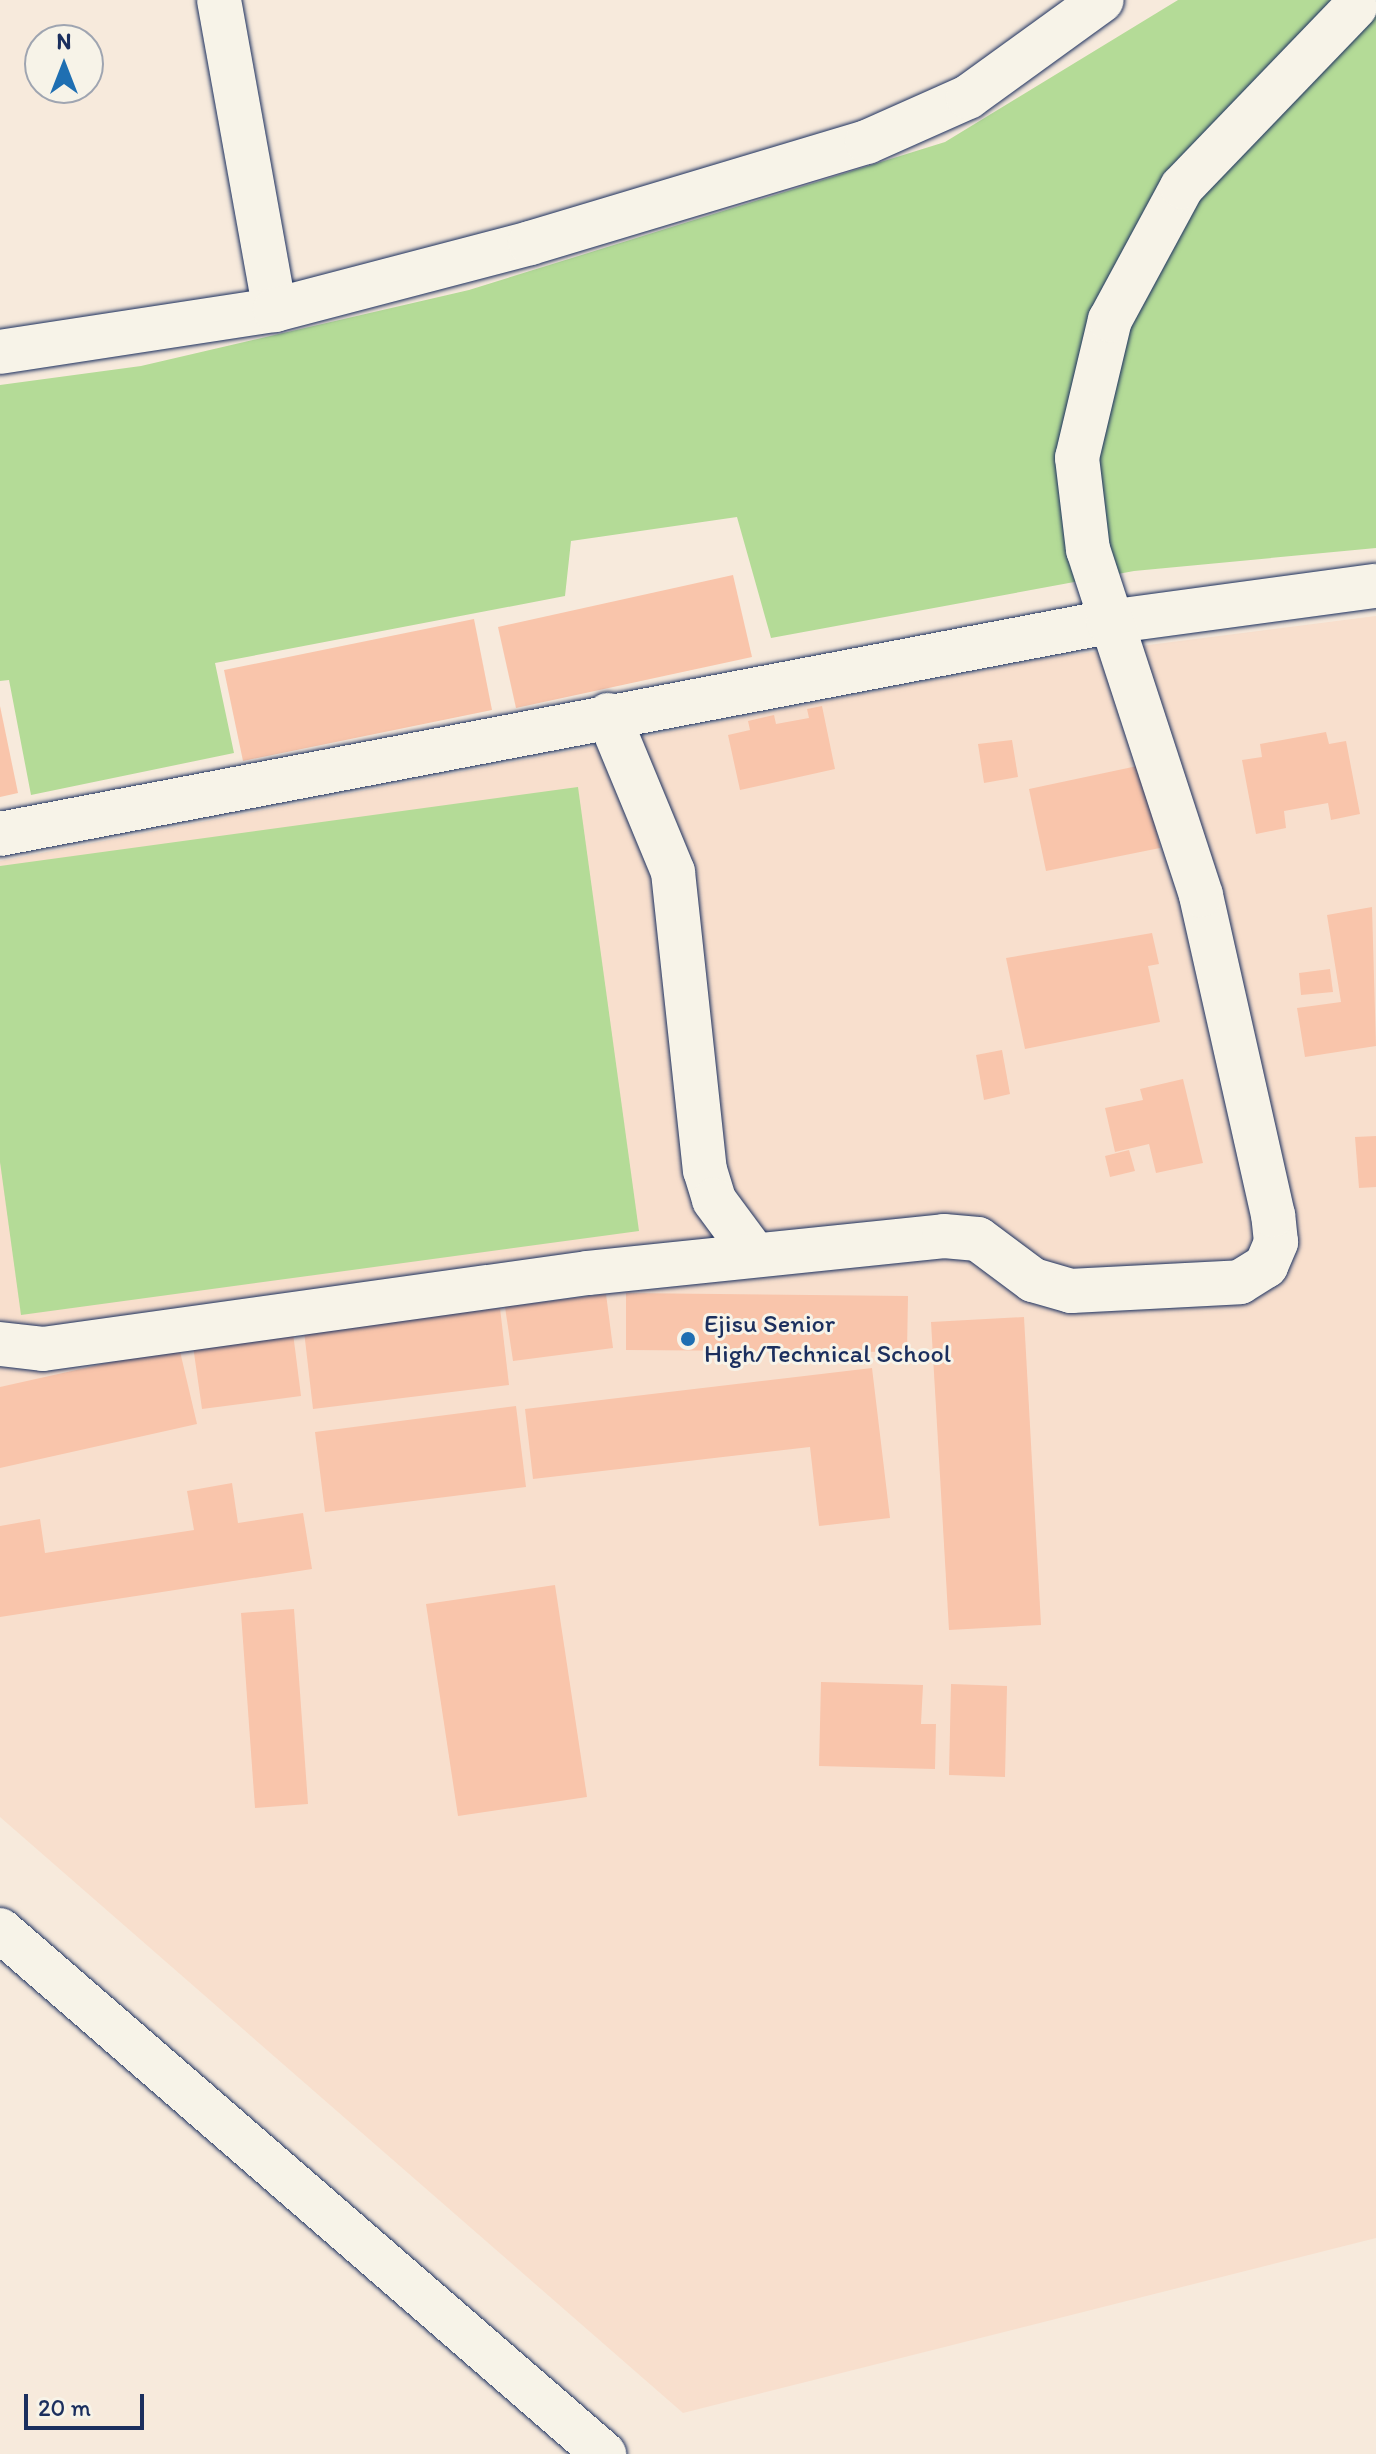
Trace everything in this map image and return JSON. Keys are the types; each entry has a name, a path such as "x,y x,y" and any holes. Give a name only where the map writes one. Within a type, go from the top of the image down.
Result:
{"street":[{"path":"219,0 275,310"},
{"path":"0,352 275,310 530,243 867,142 968,97 1102,0"},
{"path":"0,1344 43,1349 754,1254 944,1236 978,1239 1033,1280 1071,1291 1240,1282 1266,1266 1274,1254 1273,1215 1201,895 1108,622 1088,550 1077,458 1110,320 1182,187 1355,7"},
{"path":"0,834 608,715 1108,622 1376,586"},
{"path":"608,715 673,872 705,1170 714,1200 754,1254"},
{"path":"0,1930 604,2454"}],"shaded area":[{"name":"Ejisu Senior High/Technical School","path":"1376,616 1376,2238 683,2413 0,1817 0,861 1054,657"}],"green space":[{"path":"1178,0 1376,0 1376,548 1134,571 771,638 737,517 571,541 565,596 215,663 234,753 31,795 9,680 0,681 0,385 141,366 469,290 945,142"},
{"path":"578,787 639,1231 21,1315 0,1162 0,866"}],"building":[{"path":"733,575 752,657 516,708 498,627"},
{"path":"474,619 492,710 243,761 224,670"},
{"path":"0,706 18,793 0,797"},
{"path":"822,706 835,769 740,790 728,735 750,730 748,721 774,715 776,724 809,718 807,709"},
{"path":"1326,732 1329,744 1346,741 1360,814 1331,820 1328,803 1284,811 1286,828 1256,834 1242,760 1262,757 1260,744"},
{"path":"1012,740 1018,777 984,783 978,744"},
{"path":"1142,765 1160,848 1046,871 1029,789"},
{"path":"1372,907 1376,1046 1305,1057 1297,1008 1341,1002 1327,915"},
{"path":"1152,933 1159,964 1148,966 1160,1022 1025,1049 1006,958"},
{"path":"1330,969 1333,992 1301,995 1299,973"},
{"path":"1002,1050 1010,1094 984,1100 976,1055"},
{"path":"1183,1079 1203,1163 1156,1173 1149,1144 1115,1152 1105,1108 1143,1100 1140,1089"},
{"path":"1376,1136 1376,1187 1359,1188 1355,1137"},
{"path":"1129,1150 1135,1171 1110,1177 1105,1156"},
{"path":"626,1293 908,1296 907,1352 626,1350"},
{"path":"606,1294 613,1348 513,1361 505,1307"},
{"path":"500,1308 509,1385 313,1409 304,1331"},
{"path":"1024,1317 1041,1625 949,1630 931,1322"},
{"path":"293,1333 301,1396 202,1409 193,1346"},
{"path":"179,1347 197,1424 0,1468 0,1387"},
{"path":"872,1368 890,1518 819,1526 810,1447 533,1479 525,1409"},
{"path":"516,1406 526,1487 325,1512 315,1432"},
{"path":"232,1483 238,1523 303,1513 312,1569 0,1617 0,1526 40,1519 45,1553 194,1530 187,1491"},
{"path":"555,1585 587,1797 458,1816 426,1604"},
{"path":"294,1609 308,1804 255,1808 241,1613"},
{"path":"821,1682 923,1685 921,1724 936,1724 935,1769 819,1766"},
{"path":"951,1684 1007,1686 1005,1777 949,1775"}],"place":[{"name":"Ejisu Senior High/Technical School","path":"688,1339"}]}
